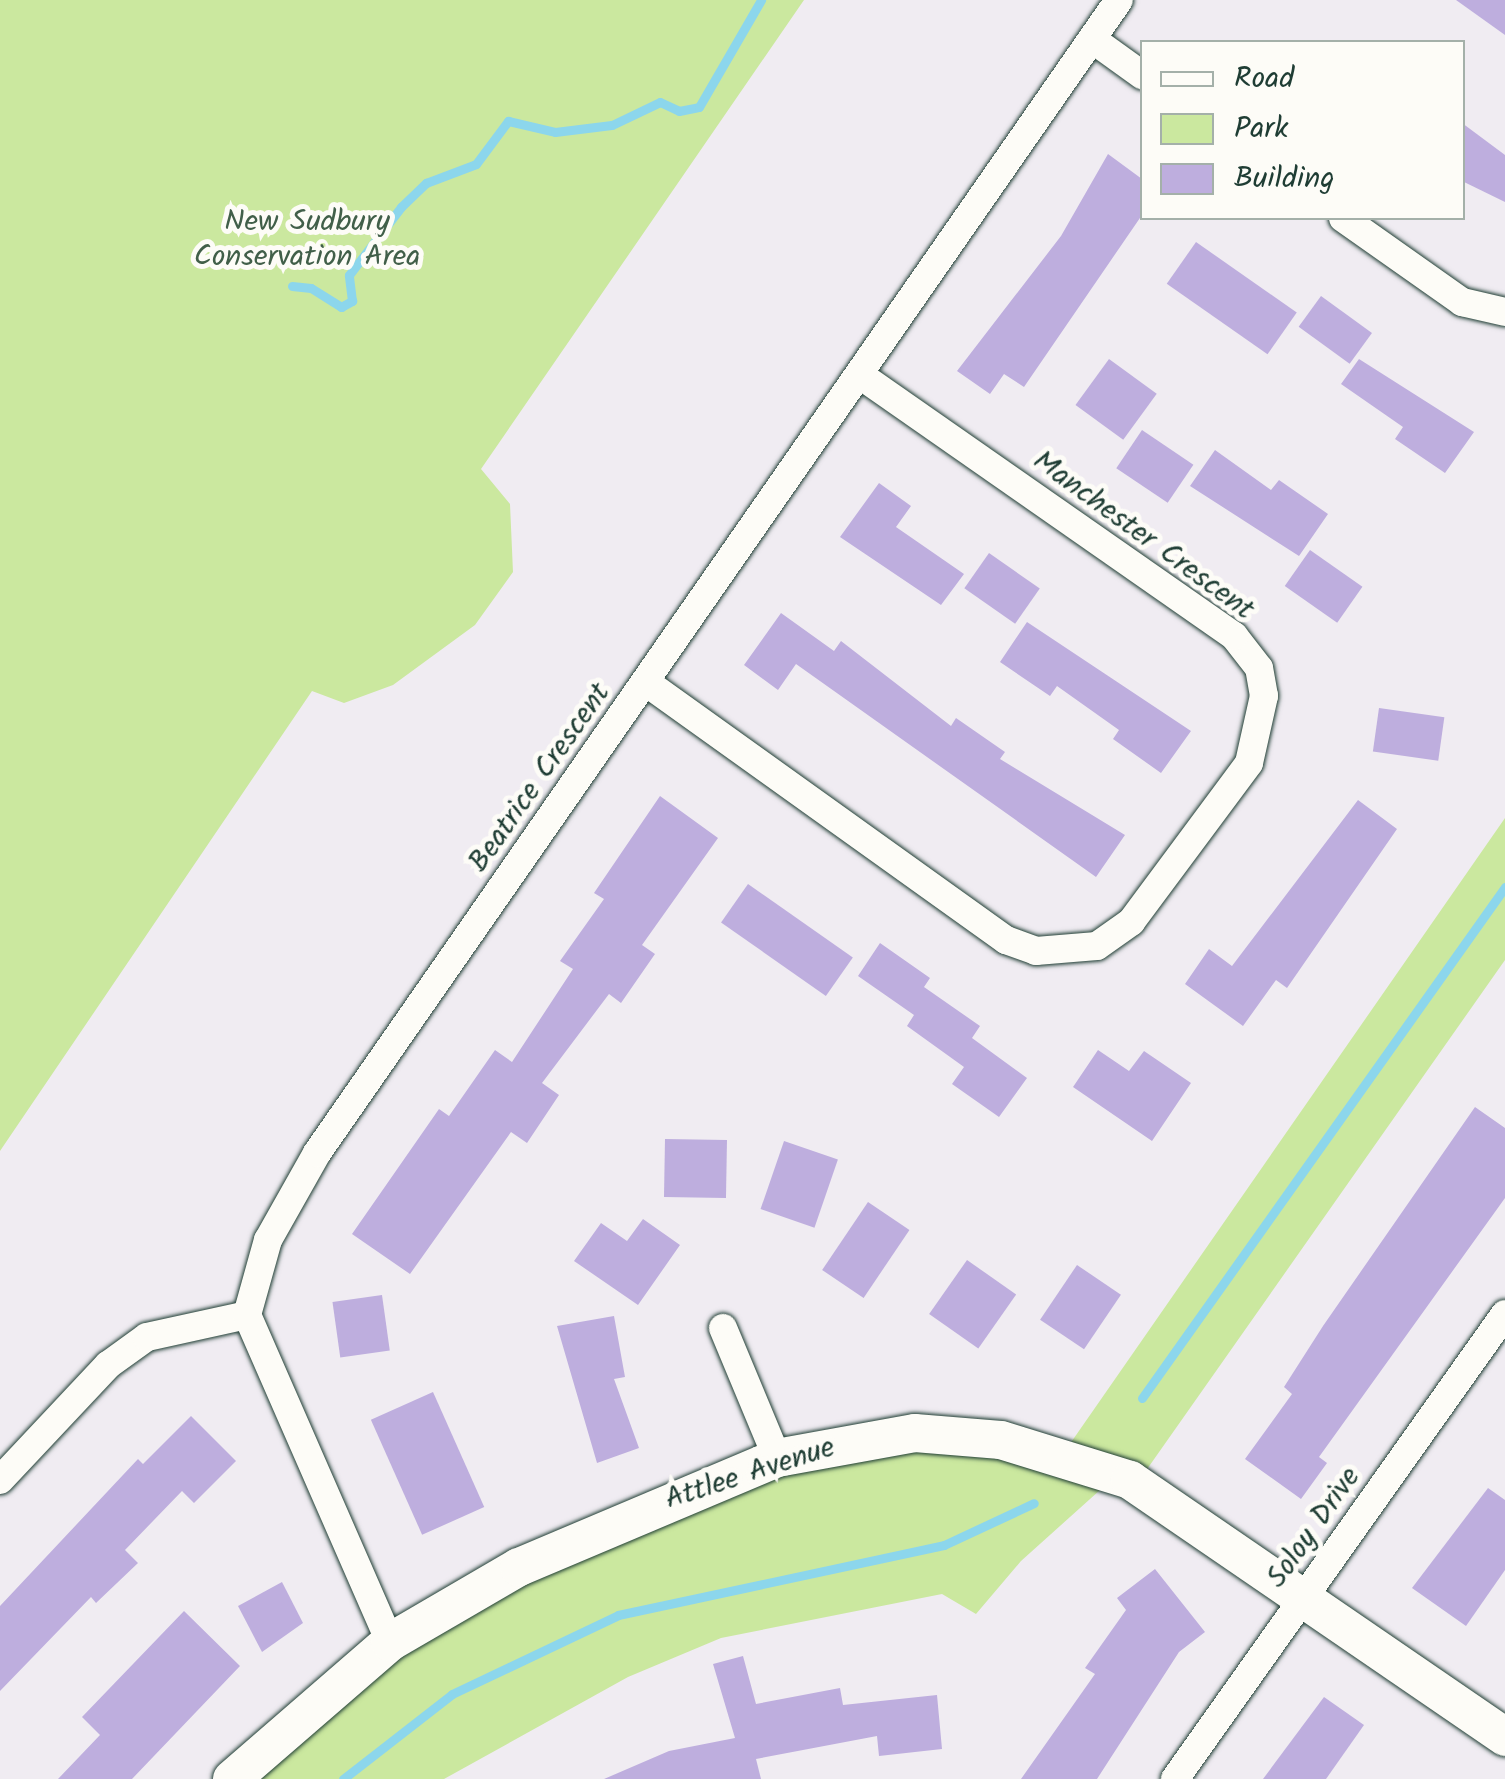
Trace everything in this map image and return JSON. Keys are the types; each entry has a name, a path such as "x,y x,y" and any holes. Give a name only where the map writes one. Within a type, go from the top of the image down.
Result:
{"street":[{"name":"Beatrice Crescent","path":"247,1315 268,1240 317,1153 1118,0"},
{"path":"1092,39 1140,74"},
{"path":"1346,220 1462,302 1505,312"},
{"name":"Manchester Crescent","path":"646,684 1006,940 1036,952 1096,946 1130,922 1249,763 1264,696 1260,668 1234,636 860,376"},
{"name":"Soloy Drive","path":"1176,1779 1505,1314"},
{"path":"0,1480 108,1365 147,1337 247,1315 390,1642"},
{"path":"724,1328 777,1458"},
{"name":"Attlee Avenue","path":"232,1779 390,1642 574,1540 777,1458 915,1434 1049,1450 1158,1496 1505,1737"}],"green space":[{"name":"New Sudbury Conservation Area","path":"0,0 804,0 481,469 510,504 513,572 475,625 393,685 344,703 312,691 0,1151"},
{"path":"1505,818 1505,960 1138,1482 1119,1473 1021,1561 976,1614 942,1594 721,1638 628,1677 444,1779 229,1779 388,1642 826,1443 1065,1451"}],"building":[{"path":"1456,0 1505,0 1505,35"},
{"path":"1465,125 1505,155 1505,202 1465,182"},
{"path":"1108,154 1140,178 1140,218 1024,387 1004,374 990,394 957,371 1061,236"},
{"path":"1196,242 1297,313 1268,354 1167,284"},
{"path":"1321,296 1372,333 1350,364 1299,327"},
{"path":"1109,359 1157,394 1123,440 1075,405"},
{"path":"1359,359 1474,432 1445,473 1395,439 1403,427 1341,384"},
{"path":"1142,430 1193,465 1168,503 1116,468"},
{"path":"1215,450 1271,490 1279,480 1328,514 1299,556 1190,486"},
{"path":"879,483 911,506 896,527 964,574 941,605 840,537"},
{"path":"1310,550 1362,587 1337,623 1285,586"},
{"path":"989,553 1040,589 1015,624 964,588"},
{"path":"781,613 834,651 841,641 951,726 956,718 1005,752 1000,759 1125,835 1096,877 796,664 778,690 744,665"},
{"path":"1027,622 1191,731 1161,773 1113,739 1119,730 1057,686 1050,696 1000,662"},
{"path":"1379,708 1444,717 1438,761 1373,752"},
{"path":"660,796 718,838 642,945 655,954 621,1003 609,994 542,1083 559,1095 527,1143 511,1132 410,1274 352,1234 439,1109 449,1116 495,1050 512,1062 573,969 560,961 604,899 594,893"},
{"path":"1358,800 1397,829 1287,988 1276,980 1243,1026 1185,984 1209,949 1232,966"},
{"path":"748,884 853,957 826,996 721,923"},
{"path":"880,943 930,978 924,987 980,1026 972,1038 1027,1078 999,1117 952,1084 964,1067 907,1026 914,1015 858,976"},
{"path":"1098,1050 1129,1071 1144,1051 1191,1083 1152,1141 1073,1087"},
{"path":"1475,1107 1505,1128 1505,1198 1319,1457 1327,1463 1301,1499 1245,1459 1292,1394 1284,1387 1323,1326"},
{"path":"665,1139 727,1140 726,1198 664,1197"},
{"path":"784,1141 838,1160 814,1228 761,1209"},
{"path":"868,1202 909,1230 864,1298 822,1270"},
{"path":"643,1219 680,1245 638,1305 574,1261 601,1223 627,1241"},
{"path":"967,1260 1016,1294 978,1348 929,1314"},
{"path":"1077,1265 1121,1295 1084,1349 1040,1320"},
{"path":"382,1295 390,1350 340,1357 332,1302"},
{"path":"614,1316 625,1377 614,1379 639,1448 597,1463 557,1326"},
{"path":"433,1392 484,1507 422,1535 371,1420"},
{"path":"191,1416 236,1461 194,1503 182,1491 125,1550 138,1563 96,1603 91,1597 0,1691 0,1606 138,1459 143,1464"},
{"path":"1488,1488 1505,1500 1505,1570 1466,1626 1412,1588"},
{"path":"1155,1569 1205,1632 1179,1652 1097,1779 1021,1779 1095,1674 1085,1668 1126,1610 1117,1598"},
{"path":"282,1582 303,1623 262,1652 238,1606"},
{"path":"184,1611 240,1666 132,1779 58,1779 100,1735 82,1717"},
{"path":"743,1656 756,1704 840,1688 843,1705 937,1695 942,1749 879,1756 877,1736 756,1759 761,1779 604,1779 669,1751 735,1738 713,1664"},
{"path":"1324,1697 1364,1725 1326,1779 1263,1779"}],"waterway":[{"path":"292,286 311,288 341,307 352,301 349,275 401,207 426,183 476,164 508,121 555,132 612,125 660,102 679,111 699,107 761,0"},
{"path":"1142,1398 1505,887"},
{"path":"343,1779 452,1694 618,1615 944,1545 1034,1503"}]}
